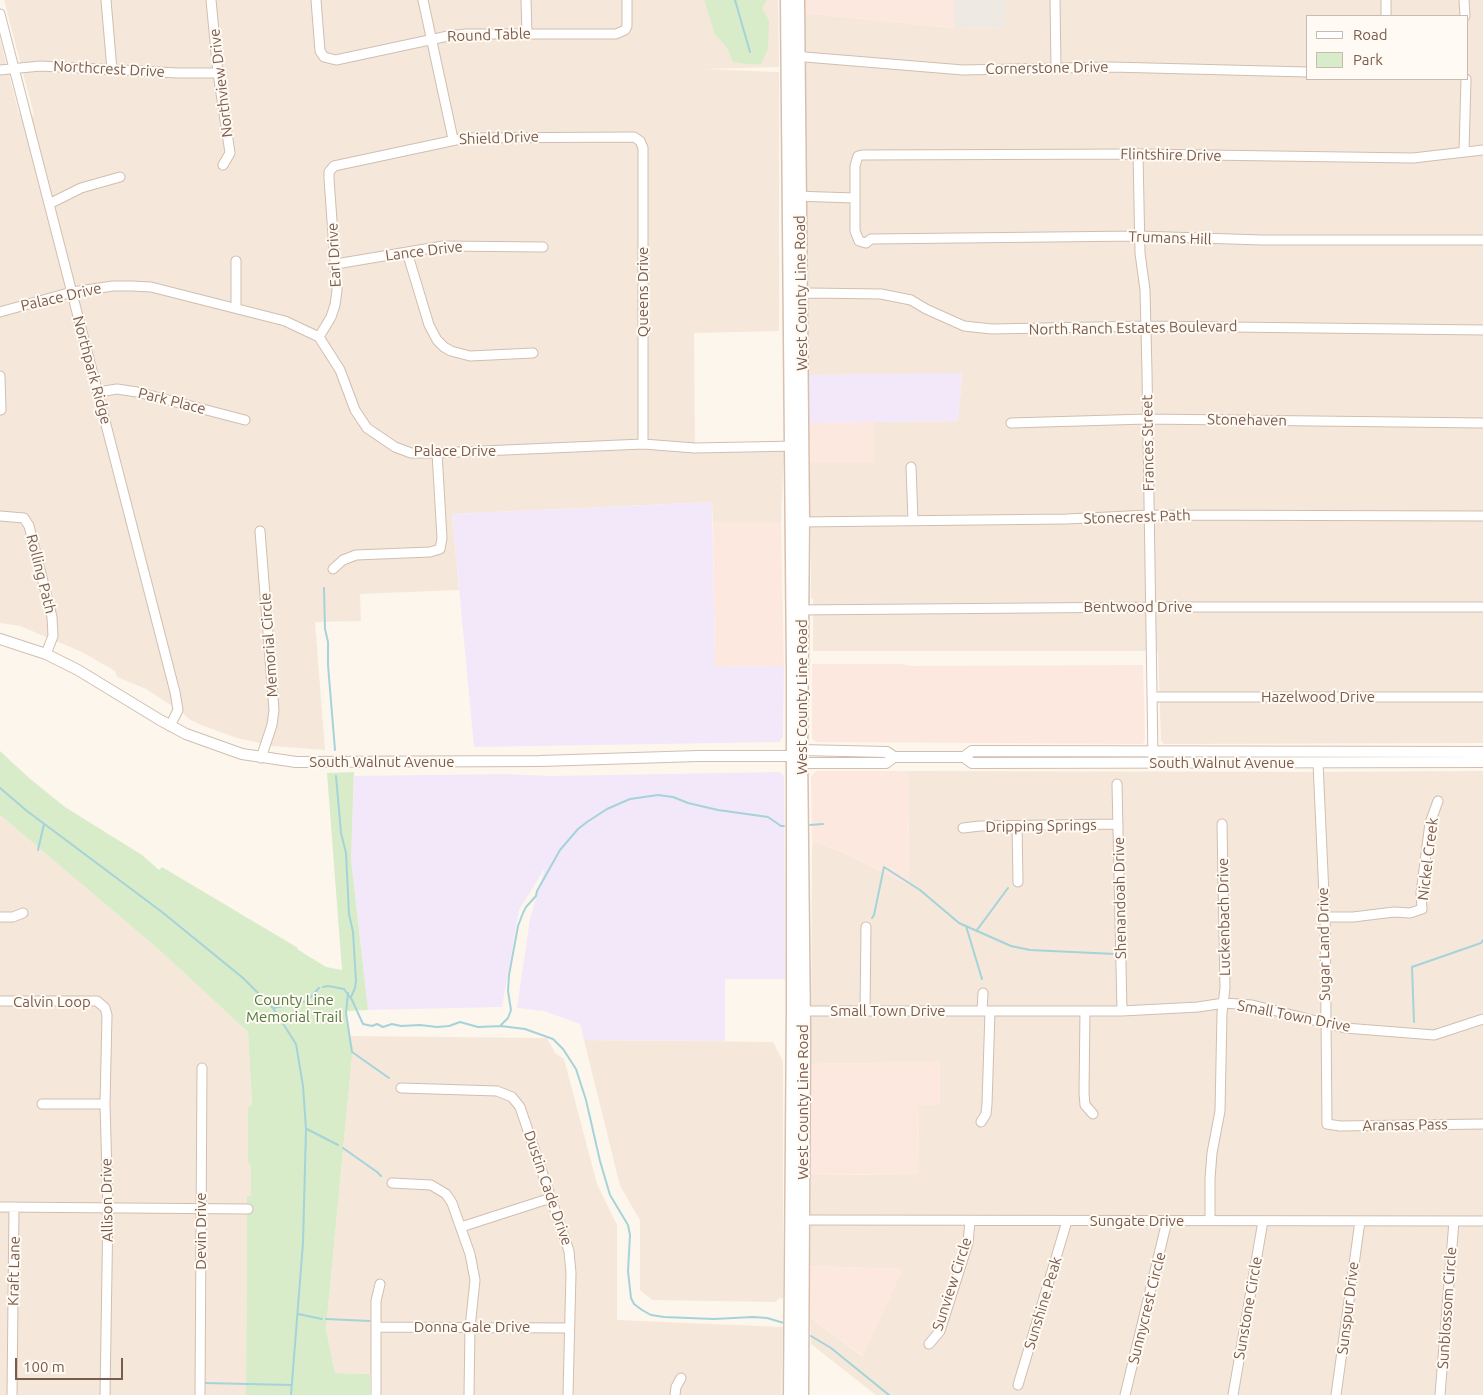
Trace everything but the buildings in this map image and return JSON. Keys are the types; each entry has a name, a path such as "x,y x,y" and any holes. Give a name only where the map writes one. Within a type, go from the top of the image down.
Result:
{"main road":[{"name":"West County Line Road","path":"787,0 793,56 795,196 798,522 797,1306 802,1395"},
{"name":"West County Line Road","path":"793,56 798,0"},
{"name":"West County Line Road","path":"790,1395 797,1306"}],"street":[{"path":"106,0 112,70"},
{"name":"Northview Drive","path":"212,0 218,72 230,153 223,165"},
{"name":"Round Table","path":"316,0 321,54 324,57 336,60 466,34 621,33 627,26 627,0"},
{"path":"423,0 453,140"},
{"path":"526,0 527,33"},
{"path":"1055,0 1056,67"},
{"path":"1386,0 1386,15"},
{"path":"1464,0 1465,15"},
{"name":"Northpark Ridge","path":"0,14 175,692 178,710 170,726"},
{"name":"Cornerstone Drive","path":"793,56 963,70 1010,70 1056,67 1306,72"},
{"name":"Northcrest Drive","path":"0,70 40,66 178,73 218,72"},
{"path":"1464,151 1466,80"},
{"name":"Shield Drive","path":"331,169 337,165 453,140 487,137 634,137 640,140"},
{"name":"Queens Drive","path":"640,140 643,148 643,444"},
{"name":"Flintshire Drive","path":"855,198 855,166 858,156 868,154 1138,154 1413,158 1483,150"},
{"name":"Frances Street","path":"1138,154 1140,253 1145,290 1147,372 1152,763"},
{"name":"Earl Drive","path":"319,338 336,306 336,264 329,179 331,169"},
{"path":"49,204 81,188 120,177"},
{"path":"795,196 855,198"},
{"name":"Trumans Hill","path":"855,198 855,230 859,241 866,243 871,239 1140,236 1282,240 1483,240"},
{"name":"Lance Drive","path":"336,264 453,245 543,247"},
{"path":"407,252 429,324 437,340 444,347 470,356 533,353"},
{"path":"236,261 236,308"},
{"name":"Palace Drive","path":"0,312 72,292 113,286 151,287 285,321 319,338 332,355 340,370 355,410 367,428 395,447 411,452 437,453 643,444 695,448 797,446"},
{"name":"North Ranch Estates Boulevard","path":"795,294 882,294 911,300 955,323 982,328 1028,330 1145,326 1483,330"},
{"path":"0,376 1,410"},
{"name":"Park Place","path":"98,392 117,389 137,392 245,420"},
{"name":"Stonehaven","path":"1011,423 1147,419 1483,423"},
{"path":"333,569 343,560 356,555 430,552 440,549 442,538 437,453"},
{"path":"911,467 913,520"},
{"name":"Stonecrest Path","path":"798,522 1066,519 1149,515 1483,516"},
{"name":"Rolling Path","path":"0,516 24,518 29,526 52,617 52,636 46,654"},
{"name":"Memorial Circle","path":"260,531 274,710 272,725 261,758"},
{"name":"Bentwood Drive","path":"798,610 1150,607 1483,608"},
{"name":"South Walnut Avenue","path":"0,639 46,654 83,673 170,726 224,748 261,758 305,763 540,761 698,756 798,757 886,763 894,757 964,757 972,751 1483,752"},
{"name":"Hazelwood Drive","path":"1152,697 1483,697"},
{"name":"South Walnut Avenue","path":"964,757 972,763 1483,762"},
{"name":"Sugar Land Drive","path":"1318,763 1327,1023 1327,1124"},
{"name":"Shenandoah Drive","path":"1117,784 1122,1011"},
{"name":"Nickel Creek","path":"1324,917 1353,918 1394,912 1410,913 1422,909 1421,893 1429,832 1438,801"},
{"name":"Dripping Springs","path":"963,828 1118,824"},
{"name":"Luckenbach Drive","path":"1210,1220 1212,1153 1220,1111 1225,988 1222,824"},
{"path":"1017,826 1018,882"},
{"path":"0,918 13,918 23,913"},
{"path":"865,1011 866,927"},
{"path":"981,1122 986,1114 988,1104 986,1011 983,992"},
{"name":"Calvin Loop","path":"0,1001 94,1001 104,1005"},
{"name":"Small Town Drive","path":"798,1011 1122,1011 1198,1007 1223,1003 1252,1005 1345,1028 1434,1035 1481,1020"},
{"name":"Allison Drive","path":"104,1005 107,1015 105,1104 108,1208 105,1395"},
{"path":"1085,1011 1085,1105 1093,1114"},
{"path":"1481,1020 1483,1030"},
{"name":"Devin Drive","path":"200,1395 202,1068"},
{"name":"Dustin Cade Drive","path":"401,1088 497,1091 512,1097 523,1114 569,1251 571,1273 568,1395"},
{"path":"42,1104 105,1104"},
{"name":"Aransas Pass","path":"1327,1124 1340,1126 1483,1124"},
{"path":"392,1183 426,1184 441,1190 452,1203 461,1227 470,1254 475,1280 470,1328 469,1395"},
{"path":"461,1227 550,1198"},
{"path":"0,1207 248,1209"},
{"name":"Kraft Lane","path":"12,1395 14,1207"},
{"name":"Sungate Drive","path":"797,1220 1483,1221"},
{"name":"Sunview Circle","path":"929,1344 940,1331 968,1242 970,1221"},
{"name":"Sunshine Peak","path":"1018,1385 1067,1221"},
{"name":"Sunnycrest Circle","path":"1125,1395 1167,1221"},
{"name":"Sunstone Circle","path":"1233,1395 1263,1221"},
{"name":"Sunspur Drive","path":"1336,1395 1360,1221"},
{"name":"Sunblossom Circle","path":"1440,1395 1454,1221"},
{"path":"376,1395 376,1301 380,1284"},
{"name":"Donna Gale Drive","path":"376,1327 569,1328"},
{"path":"675,1395 676,1387 681,1378"}],"shaded area":[{"path":"4,0 778,0 779,67 705,69 779,72 779,331 694,333 695,448 784,446 781,522 713,522 712,502 452,514 459,590 360,594 361,621 315,622 325,750 272,746 237,738 204,726 190,720 183,713 146,689 117,677 115,671 82,652 20,626 0,623 0,39 19,114 34,115"},
{"path":"804,0 954,0 954,28 804,13"},
{"path":"954,0 1005,0 1005,27 954,28"},
{"path":"1005,0 1483,0 1483,743 1164,744 1161,741 1158,651 813,651 811,526 803,522 810,463 874,463 874,422 958,421 962,374 809,375 804,13 954,28 1004,27"},
{"path":"962,373 958,421 808,423 809,375"},
{"path":"874,422 874,463 810,463 808,423"},
{"path":"712,502 715,667 784,666 783,737 779,742 474,747 452,514"},
{"path":"713,522 781,522 784,666 715,667"},
{"path":"812,664 902,664 911,666 1143,665 1145,739 1143,744 816,742 812,738"},
{"path":"816,771 908,771 909,885 842,852 815,842 812,843 811,776"},
{"path":"908,771 1483,771 1483,1395 876,1395 811,1344 810,1317 862,1356 902,1269 810,1266 811,1175 918,1174 919,1105 940,1105 940,1062 811,1064 812,843 815,842 842,852 909,885"},
{"path":"779,772 784,776 785,979 725,979 725,1041 584,1040 580,1024 544,1011 517,1008 530,919 545,868 519,910 502,1007 368,1010 351,859 354,776 504,774 551,776"},
{"path":"0,815 157,948 248,1032 252,1105 248,1109 248,1163 251,1164 251,1196 247,1197 246,1395 0,1395"},
{"path":"349,1036 547,1038 555,1053 564,1059 597,1184 617,1225 617,1320 783,1327 781,1395 379,1395 379,1374 335,1373 326,1329 353,1046"},
{"path":"584,1040 773,1042 783,1061 783,1298 778,1299 776,1302 652,1300 640,1290 640,1220 620,1186"},
{"path":"940,1062 940,1105 919,1105 918,1174 811,1175 811,1064"},
{"path":"810,1266 903,1269 863,1356 810,1317"}],"green space":[{"path":"704,0 767,0 762,8 769,21 768,49 761,64 733,62 727,48 715,34"},
{"name":"County Line Memorial Trail","path":"0,751 29,778 65,807 142,855 159,870 162,867 298,948 326,967 342,970 327,773 354,772 351,859 368,1010 345,1011 349,1036 353,1046 326,1329 335,1373 370,1374 370,1395 246,1395 247,1196 251,1196 251,1165 248,1163 248,1108 252,1105 248,1032 157,948 0,815"}],"waterway":[{"path":"735,0 750,52"},
{"path":"324,588 325,629 328,642 335,750"},
{"path":"336,776 341,833 346,853 349,914 353,932 356,981 351,997"},
{"path":"0,788 27,811 162,912 243,978 273,1008 296,1044 303,1086 306,1129 303,1243 291,1395"},
{"path":"501,1025 508,1018 511,1010 508,991 509,975 518,926 523,913 536,896 560,850 578,829 587,822 607,809 630,799 658,795 673,797 688,803 718,810 768,817 784,826"},
{"path":"38,850 44,824"},
{"path":"810,825 823,824"},
{"path":"872,918 884,867 920,890 959,923 1011,946 1030,950 1115,954"},
{"path":"977,930 1008,888"},
{"path":"966,926 982,979"},
{"path":"1414,1022 1412,967 1481,943 1483,940"},
{"path":"323,987 344,989 352,1000 363,1024 372,1026 377,1024 383,1027 392,1024 437,1027 449,1026 460,1022 478,1027 501,1026 525,1029 553,1039 563,1049 576,1069 586,1100 610,1195 628,1225 630,1235 628,1271 631,1298 634,1304 651,1315 664,1317 714,1319 753,1317 767,1318 784,1323"},
{"path":"273,1008 307,1001 319,988"},
{"path":"348,993 346,1013 352,1052 389,1078"},
{"path":"307,1129 338,1145"},
{"path":"343,1148 381,1176"},
{"path":"298,1314 322,1319"},
{"path":"326,1319 370,1321"},
{"path":"811,1336 831,1348 889,1395"},
{"path":"205,1383 291,1385"}]}
